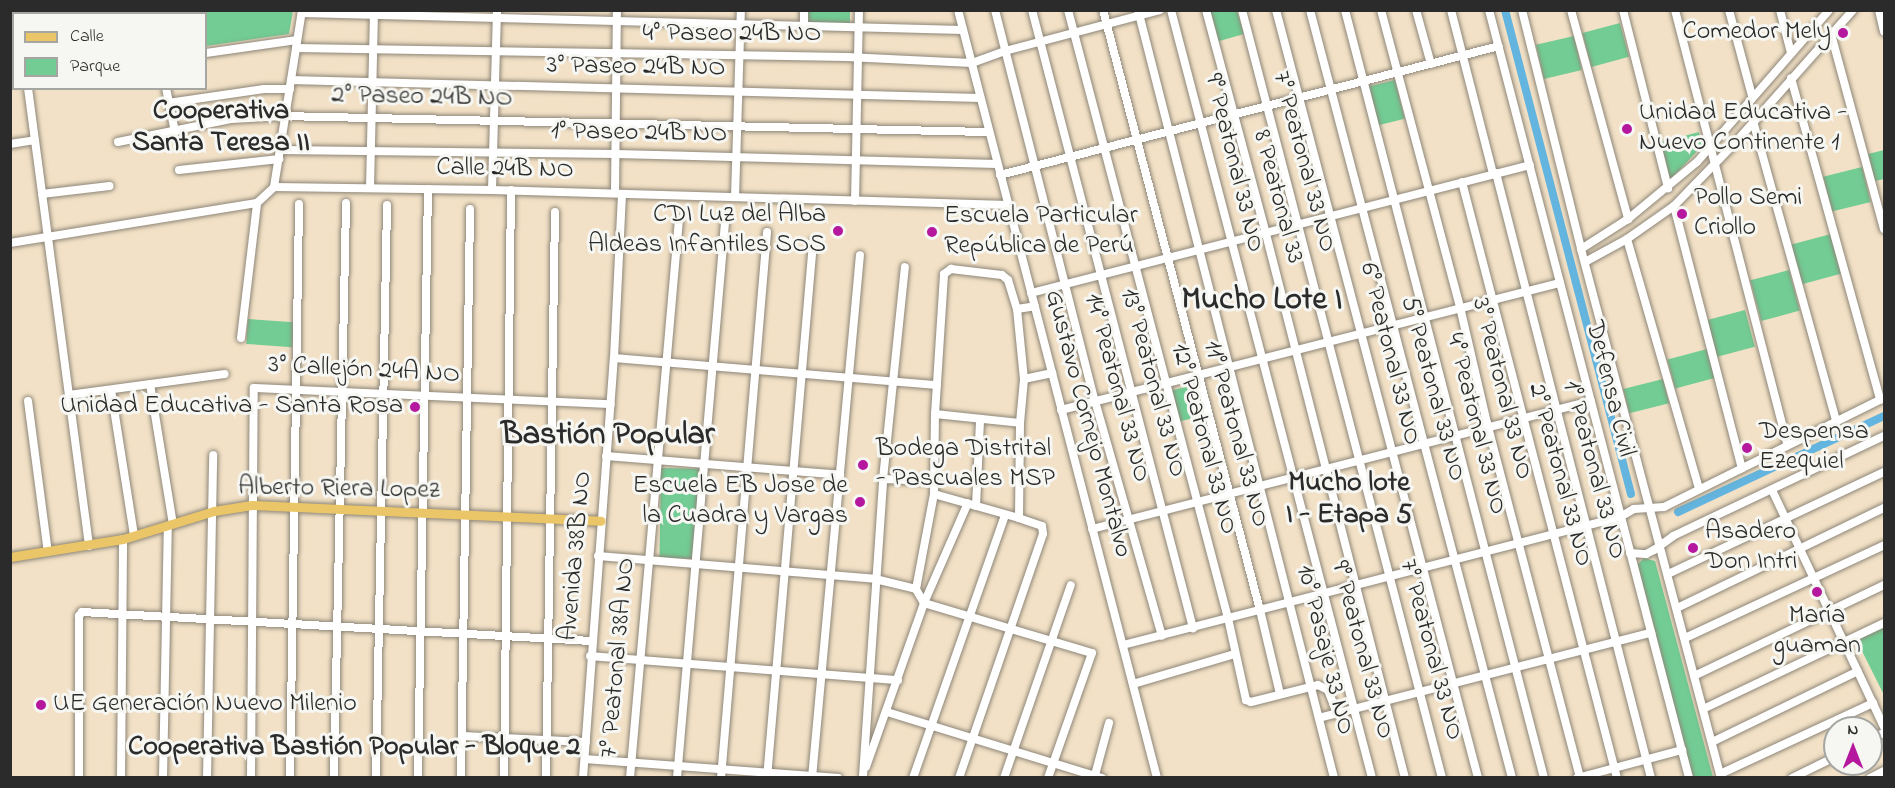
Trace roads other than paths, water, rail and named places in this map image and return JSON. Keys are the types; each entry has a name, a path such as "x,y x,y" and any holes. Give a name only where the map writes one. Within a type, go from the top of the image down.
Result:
{"main road":[{"name":"Alberto Riera Lopez","path":"10,557 123,539 214,511 252,505 296,505 601,521"}],"street":[{"path":"560,10 560,20"},
{"name":"Avenida 38B NO","path":"583,777 591,641 614,358 618,194 617,10"},
{"path":"735,197 741,10"},
{"path":"804,10 804,26"},
{"path":"855,201 860,10"},
{"name":"Gustavo Cornejo Montalvo","path":"958,10 1157,777"},
{"name":"14° Peatonal 33 NO","path":"995,10 1034,166 1067,283 1095,401 1162,636"},
{"name":"13° Peatonal 33 NO","path":"1032,10 1193,628"},
{"name":"12° Peatonal 33 NO","path":"1068,10 1228,618 1246,700 1251,702 1280,694"},
{"name":"11° Peatonal 33 NO","path":"1103,10 1230,493 1280,694"},
{"name":"4° Paseo 24B NO","path":"207,53 297,44 374,50 858,58 972,63 1005,51 1107,24 1138,13 1160,10"},
{"name":"9° Peatonal 33 NO","path":"1171,10 1372,777"},
{"name":"8 Peatonal 33","path":"1206,10 1406,777"},
{"name":"7° Peatonal 33 NO","path":"1242,10 1442,777"},
{"name":"6° Peatonal 33 NO","path":"1276,10 1333,217 1361,333 1478,777"},
{"name":"5° Peatonal 33 NO","path":"1310,10 1512,777"},
{"name":"4° Peatonal 33 NO","path":"1345,10 1544,777"},
{"name":"3° Peatonal 33 NO","path":"1381,10 1460,307 1488,427 1579,777"},
{"path":"1416,10 1431,64"},
{"name":"1° Peatonal 33 NO","path":"1451,10 1652,777"},
{"name":"Defensa Civil","path":"1489,10 1689,777"},
{"name":"Defensa Civil","path":"1522,10 1581,249 1661,545 1720,776"},
{"path":"1571,10 1628,219"},
{"path":"1623,10 1668,188"},
{"path":"1675,10 1710,146 1711,169 1787,444"},
{"path":"1729,10 1752,96"},
{"path":"1780,10 1791,53"},
{"path":"1581,249 1628,219 1697,162 1828,10"},
{"path":"1585,262 1627,239 1674,206 1735,143 1853,10"},
{"path":"1879,10 1884,31"},
{"path":"10,243 257,203 274,188 302,12 497,14 617,22 963,30"},
{"path":"370,188 374,13"},
{"name":"10° Pasaje 33 NO","path":"1138,13 1201,251 1334,777"},
{"path":"492,190 497,14"},
{"path":"1831,34 1884,229"},
{"path":"1000,175 1499,46"},
{"path":"1123,645 1485,550 1620,518 1634,509 1664,507 1787,444 1882,399 1791,78"},
{"name":"3° Paseo 24B NO","path":"168,103 290,85 373,82 980,98"},
{"path":"28,90 89,546"},
{"path":"166,90 175,132"},
{"name":"2° Paseo 24B NO","path":"118,142 231,119 285,117 989,132"},
{"path":"1753,121 1836,420"},
{"path":"1720,133 1725,146 1735,143"},
{"path":"10,144 35,140"},
{"name":"1° Paseo 24B NO","path":"179,170 280,154 371,151 616,154 997,164"},
{"path":"1697,162 1706,163 1711,169"},
{"path":"1031,293 1167,260 1530,165"},
{"name":"2° Peatonal 33 NO","path":"1462,182 1617,777"},
{"path":"42,194 110,186"},
{"name":"Calle 24B NO","path":"274,188 511,190 1008,205"},
{"path":"418,777 428,189"},
{"path":"504,777 511,190"},
{"path":"241,338 257,203"},
{"path":"334,777 346,203"},
{"path":"291,777 299,204"},
{"path":"376,777 387,206"},
{"path":"1674,206 1742,468"},
{"path":"461,777 470,209"},
{"path":"546,777 555,212"},
{"name":"7° Peatonal 38A NO","path":"630,777 679,219"},
{"path":"677,777 725,223"},
{"path":"721,773 767,232"},
{"path":"1627,239 1699,489"},
{"path":"767,775 813,242"},
{"path":"812,776 860,255"},
{"path":"862,777 891,381 905,267"},
{"path":"1019,518 1020,423 1024,379 1017,309 1005,277 951,269 944,274 935,414 934,494 916,589 924,603 1092,653 1048,777"},
{"path":"1061,410 1560,283"},
{"path":"1017,309 1035,306"},
{"path":"614,358 937,385"},
{"path":"1024,379 1052,373"},
{"path":"69,395 225,374"},
{"path":"150,384 171,525 166,616 163,777"},
{"name":"3° Callejón 24A NO","path":"251,777 253,390 257,387 611,404"},
{"path":"111,390 134,536"},
{"path":"28,401 48,552"},
{"path":"1092,529 1591,401"},
{"path":"935,414 1020,423"},
{"path":"862,777 924,603 972,504 980,420"},
{"path":"1630,553 1646,554 1673,536 1884,438"},
{"path":"207,777 214,511 213,455"},
{"path":"606,456 840,475"},
{"path":"1668,574 1884,472"},
{"path":"883,478 934,481"},
{"path":"1772,490 1884,727"},
{"path":"934,494 1042,526 1043,534 959,777"},
{"path":"1677,608 1884,508"},
{"path":"913,777 1005,515"},
{"path":"121,777 123,539"},
{"path":"1685,638 1884,545"},
{"path":"598,556 875,579 916,589"},
{"path":"1004,777 1071,585"},
{"path":"1694,676 1884,585"},
{"path":"79,777 79,616 82,612 591,641"},
{"path":"1703,709 1884,623"},
{"path":"1319,718 1651,633"},
{"path":"1133,684 1235,654"},
{"path":"590,656 898,680"},
{"path":"1712,742 1858,671"},
{"path":"1280,694 1311,685 1324,686 1328,690 1337,714"},
{"path":"1720,776 1873,703"},
{"path":"887,712 1099,776 1109,723"},
{"path":"462,736 586,742"},
{"path":"1579,777 1682,750"},
{"path":"585,759 679,765 721,773 838,777"},
{"path":"1792,777 1823,763"},
{"path":"1870,777 1884,771"}],"waterway":[{"path":"1505,10 1631,494"},
{"path":"1678,512 1884,416"}],"place":[{"name":"Comedor Mely","path":"1843,33"},
{"name":"Unidad Educativa - Nuevo Continente 1","path":"1627,129"},
{"name":"Pollo Semi Criollo","path":"1682,214"},
{"name":"CDI Luz del Alba Aldeas Infantiles SOS","path":"838,231"},
{"name":"Escuela Particular República de Perú","path":"932,232"},
{"name":"Unidad Educativa - Santa Rosa","path":"415,407"},
{"name":"Despensa Ezequiel","path":"1747,448"},
{"name":"Bodega Distrital - Pascuales MSP","path":"863,465"},
{"name":"Escuela EB Jose de la Cuadra y Vargas","path":"860,502"},
{"name":"Asadero Don Intri","path":"1693,548"},
{"name":"María guaman","path":"1817,592"},
{"name":"UE Generación Nuevo Milenio","path":"41,705"}],"district":[{"name":"Cooperativa Santa Teresa II","path":"221,128"},
{"name":"Mucho Lote I","path":"1262,301"},
{"name":"Bastión Popular","path":"608,436"},
{"name":"Mucho lote I - Etapa 5","path":"1349,500"},
{"name":"Cooperativa Bastión Popular - Bloque 2","path":"354,748"}]}
